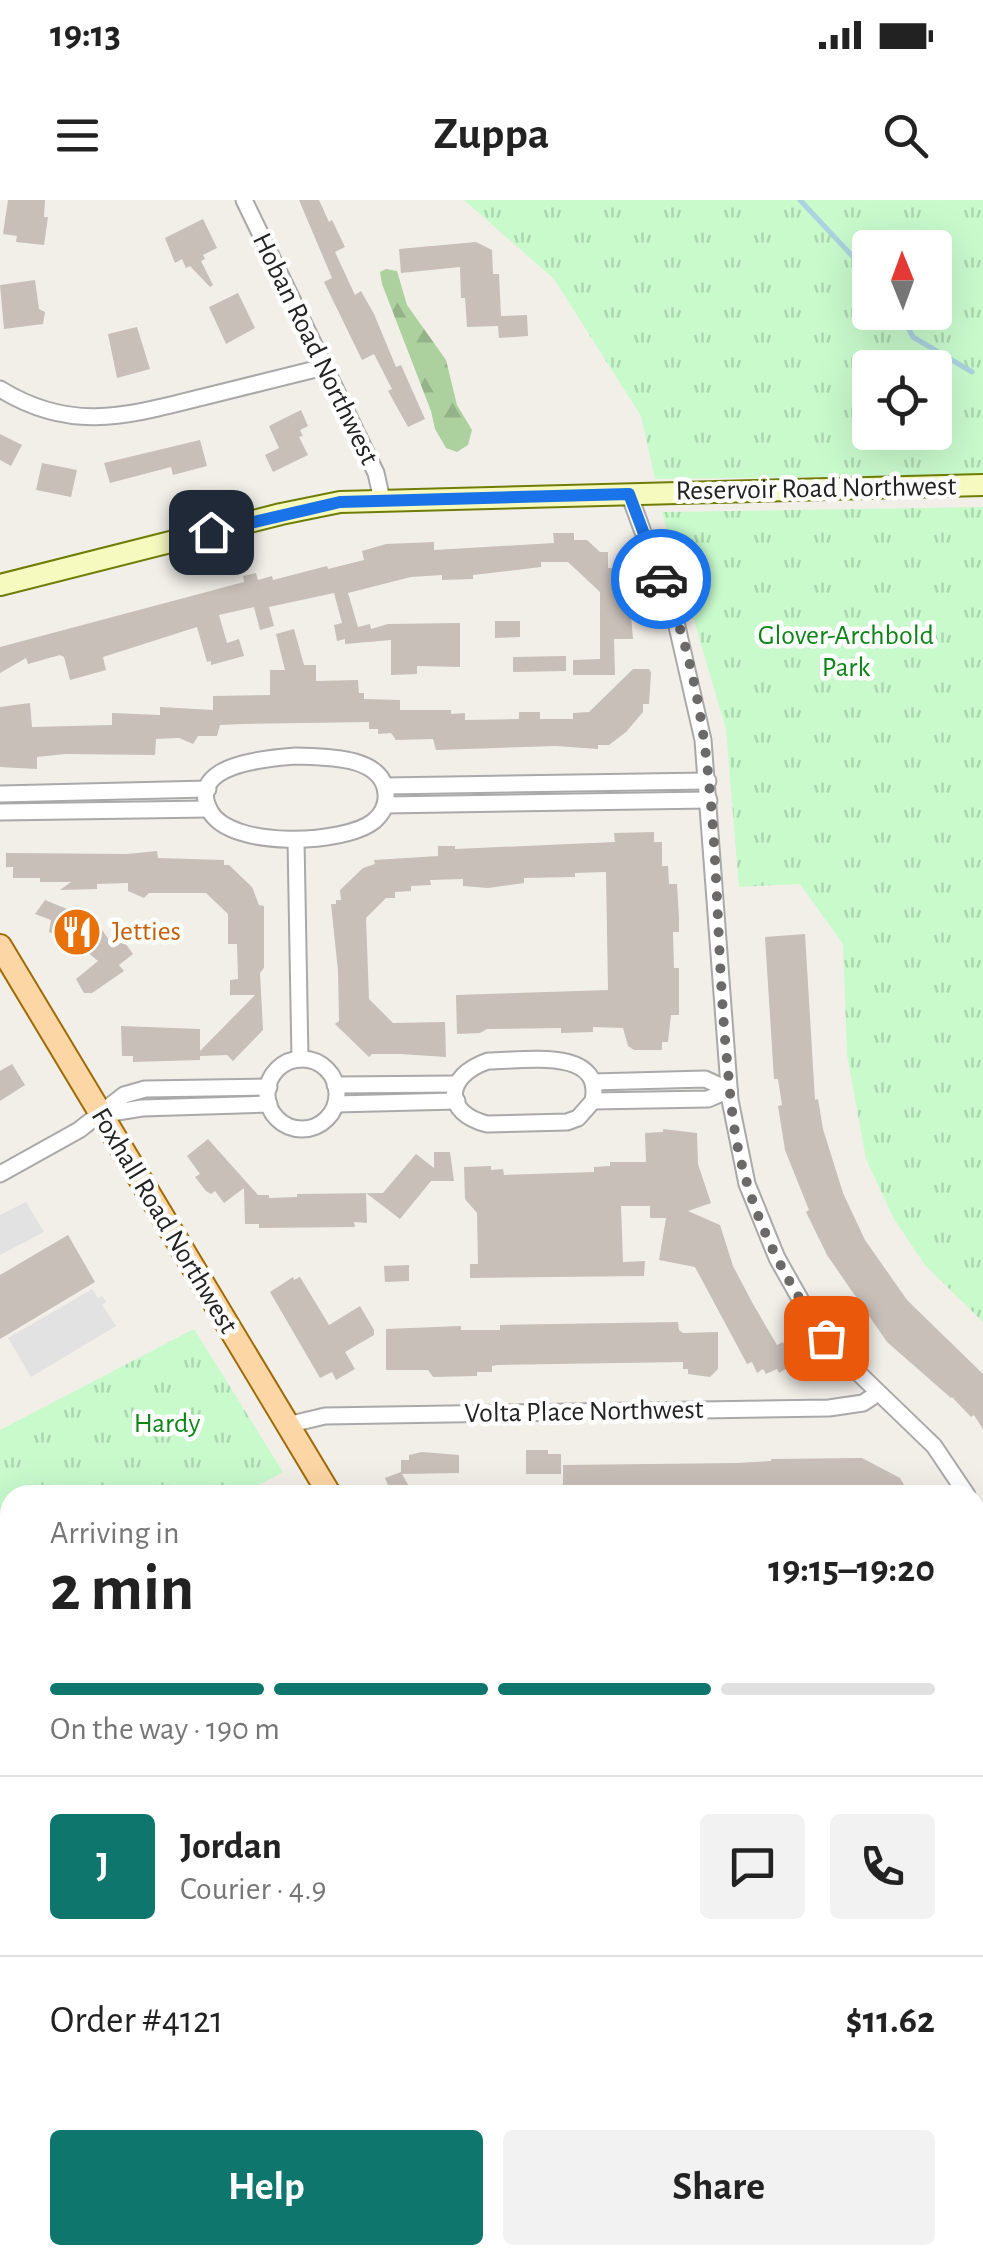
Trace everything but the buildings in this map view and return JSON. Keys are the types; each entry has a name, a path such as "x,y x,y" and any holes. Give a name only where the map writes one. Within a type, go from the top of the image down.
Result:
{"main road":[{"name":"Reservoir Road Northwest","path":"0,584 340,502 983,485"},
{"name":"Foxhall Road Northwest","path":"0,946 324,1485"}],"street":[{"name":"Hoban Road Northwest","path":"244,200 376,474 382,500"},
{"path":"0,389 48,412 109,418 324,366"},
{"path":"629,494 665,588 698,708 710,800 729,1090 742,1168 776,1258 826,1338 934,1446 960,1485"},
{"path":"296,756 358,764 372,771 384,786 385,805 374,821 333,836 296,840 260,837 233,829 220,823 205,799 216,776 229,768 255,760 296,756"},
{"path":"384,786 708,781"},
{"path":"0,794 208,789"},
{"path":"385,805 710,800"},
{"path":"0,812 209,809"},
{"path":"296,840 300,1059"},
{"path":"300,1059 320,1064 331,1074 335,1086 332,1114 319,1125 302,1130 286,1126 273,1114 270,1080 282,1065 300,1059"},
{"path":"488,1061 565,1061 581,1066 593,1082 593,1101 578,1118 566,1122 487,1124 474,1121 457,1101 456,1084 464,1071 488,1061"},
{"path":"593,1082 705,1079 729,1090"},
{"path":"335,1086 456,1084"},
{"path":"0,1174 102,1115 124,1095 145,1090 269,1086"},
{"path":"593,1101 708,1099 729,1090"},
{"path":"336,1104 457,1101"},
{"path":"102,1115 142,1108 270,1104"},
{"name":"Volta Place Northwest","path":"288,1425 324,1416 830,1408 862,1403 878,1393"}],"green space":[{"path":"464,200 983,200 983,475 655,479 641,416 554,279"},
{"path":"397,271 407,305 446,360 457,405 472,430 468,445 457,452 446,448 435,429 382,284 380,272"},
{"name":"Glover-Archbold Park","path":"983,507 983,1322 925,1265 894,1219 866,1159 847,1055 843,944 800,884 739,887 726,729 662,512"},
{"name":"Hardy","path":"194,1329 283,1472 259,1485 0,1485 0,1430"}],"shaded area":[{"path":"26,1202 44,1232 0,1255 0,1215"},
{"path":"92,1289 106,1302 102,1305 116,1326 31,1377 8,1338"}],"waterway":[{"path":"800,200 852,256"},
{"path":"909,330 913,337 972,372"}],"way so far":[{"path":"661,579 686,656 706,761 735,1137 747,1184 776,1258 826,1338"}],"place":[{"name":"Jetties","path":"77,932"}],"route":[{"path":"211,532 340,502 629,494 661,579"}]}
